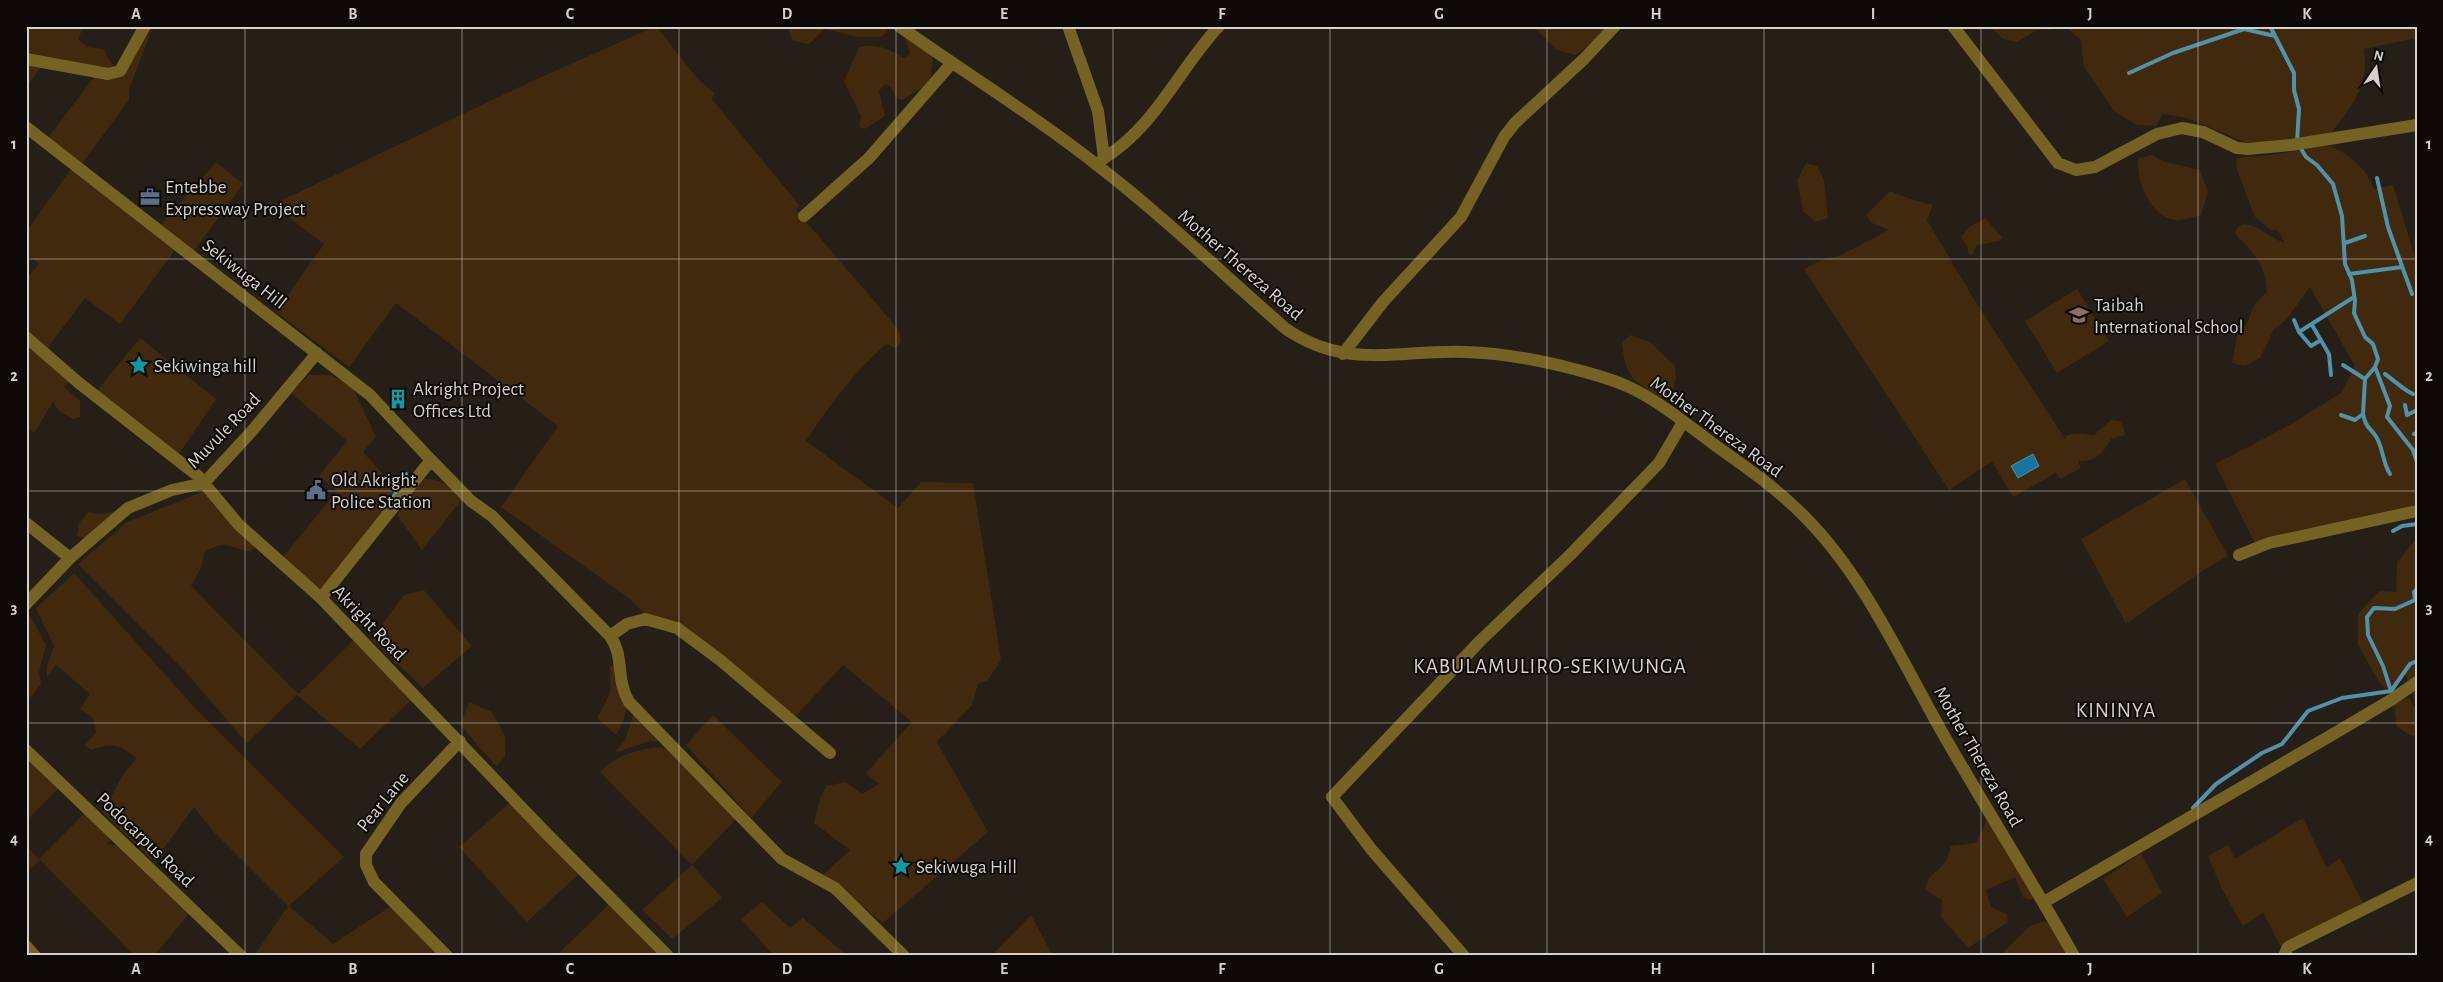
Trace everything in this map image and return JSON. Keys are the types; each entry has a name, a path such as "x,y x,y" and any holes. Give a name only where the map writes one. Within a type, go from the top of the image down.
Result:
{"street":[{"path":"26,59 108,74 120,71 145,26"},
{"name":"Mother Thereza Road","path":"899,26 951,64 1101,161 1286,330 1316,346 1344,354 1386,357 1467,352 1540,362 1601,377 1629,387 1683,422 1780,494 1803,515 1849,570 1879,618 1946,738 2074,956"},
{"path":"1068,26 1098,111 1101,161 1120,149 1138,132 1219,26"},
{"path":"1344,354 1383,302 1460,218 1500,144 1515,123 1615,26"},
{"path":"1953,26 2058,163 2076,170 2095,167 2157,134 2182,128 2203,132 2237,148 2291,145 2417,125"},
{"path":"804,216 869,158 951,64"},
{"name":"Sekiwuga Hill","path":"26,127 317,353 382,406 471,501 492,516 610,636"},
{"name":"Akright Road","path":"26,337 79,383 190,468 238,525 321,598 460,741 545,832 668,956"},
{"name":"Muvule Road","path":"26,604 70,558 128,508 172,490 204,483 252,431 317,353"},
{"path":"1464,956 1372,849 1332,797 1474,648 1571,554 1659,463 1683,422"},
{"path":"321,598 431,460"},
{"path":"2239,555 2269,543 2416,511"},
{"path":"26,523 70,558"},
{"path":"830,753 700,644 676,628 645,619 627,624 610,636 618,649 620,679 629,702 782,858 835,888 904,956"},
{"path":"2044,902 2330,736 2391,700 2417,682"},
{"name":"Pear Lane","path":"447,956 374,882 366,865 366,854 401,804 460,741"},
{"name":"Podocarpus Road","path":"26,750 241,956"},
{"path":"2284,956 2288,947 2417,883"},
{"path":"26,946 35,956"}],"shaded area":[{"path":"26,26 84,26 78,39 87,47 103,49 116,71 126,72 153,26 129,90 129,100 81,165 47,139 97,73 41,67 26,87"},
{"path":"656,26 697,78 715,94 711,98 800,206 796,210 899,330 901,342 896,348 886,344 864,366 833,402 806,441 898,508 921,482 973,483 1001,660 988,680 978,684 972,705 937,742 988,832 883,923 823,875 850,850 814,823 820,798 826,786 846,782 862,794 879,784 866,773 912,722 843,665 795,717 678,622 647,615 626,596 501,507 558,426 396,303 349,367 276,312 324,244 272,205 530,82"},
{"path":"787,26 883,26 887,31 881,37 857,37 825,29 809,44 793,41"},
{"path":"1533,26 1607,26 1591,44 1575,55 1557,50"},
{"path":"1990,26 2052,26 2051,30 2039,29 2017,42 2003,39"},
{"path":"2064,26 2417,26 2417,38 2364,49 2364,73 2357,95 2352,105 2330,134 2289,141 2249,144 2187,118 2162,114 2156,126 2137,125 2115,112 2084,67 2081,40"},
{"path":"904,34 929,48 933,59 930,83 902,100 896,98 891,87 885,84 879,91 885,116 865,129 859,127 861,117 844,81 859,47 872,46 883,48 904,58 910,54"},
{"path":"2328,145 2343,152 2356,162 2367,174 2374,189 2393,185 2417,264 2417,506 2285,533 2255,543 2215,464 2288,426 2341,393 2355,366 2310,287 2286,320 2274,329 2260,358 2245,366 2232,363 2237,336 2248,322 2253,307 2267,291 2261,266 2235,234 2238,227 2243,224 2250,225 2285,243 2277,229 2272,231 2255,217 2236,167 2237,158 2279,154"},
{"path":"2153,155 2165,162 2200,170 2208,192 2201,215 2174,220 2158,212 2152,205 2142,186 2138,167 2139,158"},
{"path":"216,162 243,184 194,251 160,226"},
{"path":"1806,163 1817,166 1824,180 1828,218 1815,222 1803,211 1797,180"},
{"path":"71,169 175,250 120,324 85,298 46,350 26,332 26,279 39,264 26,254 26,232"},
{"path":"1890,191 1933,205 1927,220 1972,296 2065,439 2066,436 2075,433 2094,435 2111,420 2120,421 2125,435 2111,439 2098,456 2089,460 2078,461 2081,468 2060,479 2056,473 2013,497 1992,461 1949,490 1804,269 1825,258 1839,256 1889,230 1872,223 1866,215"},
{"path":"1985,218 2002,237 2000,241 1977,245 1972,255 1968,253 1968,247 1961,237 1969,227"},
{"path":"2077,289 2109,341 2057,373 2025,321"},
{"path":"1630,335 1650,342 1675,366 1676,378 1671,396 1663,400 1633,378 1626,364 1622,342"},
{"path":"140,338 216,399 179,454 96,392"},
{"path":"26,339 70,381 64,387 80,401 80,417 73,419 59,411 53,402 34,433 26,427"},
{"path":"309,375 331,375 352,386 376,437 363,452 389,481 401,473 398,495 321,589 282,558 337,491 319,476 347,441 291,393"},
{"path":"422,479 440,481 463,498 422,550 397,515"},
{"path":"2185,479 2228,556 2202,571 2126,624 2081,539"},
{"path":"202,492 207,494 256,547 249,552 226,545 210,549 204,553 202,566 191,586 298,694 355,639 412,699 360,749 297,695 247,743 182,668 78,564 127,522"},
{"path":"116,511 85,538 77,536 79,523 88,512 102,514"},
{"path":"2417,538 2417,706 2404,672 2396,685 2385,688 2381,685 2358,645 2358,614 2379,591 2396,592 2397,562"},
{"path":"74,573 195,708 344,857 289,906 333,944 394,904 440,956 254,956 288,906 213,831 194,807 156,859 152,860 102,812 123,775 137,758 116,746 105,746 91,750 84,745 96,733 93,718 80,709 90,694 56,665 47,677 47,665 54,646 36,608"},
{"path":"424,590 472,646 423,688 371,639 404,595"},
{"path":"26,614 29,614 46,645 39,672 41,684 26,702"},
{"path":"618,660 625,690 626,707 622,725 616,735 597,718 610,693 610,667"},
{"path":"2408,697 2417,711 2417,735 2411,736 2397,727 2394,705"},
{"path":"469,702 492,712 505,736 505,757 496,766 460,725"},
{"path":"635,710 670,740 650,741 614,753 625,740"},
{"path":"713,715 782,782 751,818 686,745"},
{"path":"657,747 681,752 739,816 692,865 600,772 612,761 641,750"},
{"path":"26,755 61,786 26,821"},
{"path":"513,800 581,872 527,922 459,847"},
{"path":"87,811 113,838 106,844 121,846 192,910 154,956 135,956 40,860 26,873 26,846 39,859"},
{"path":"2303,818 2327,868 2340,858 2363,903 2282,949 2263,913 2243,926 2222,889 2208,856 2228,845 2235,859"},
{"path":"1987,820 2036,897 2029,900 2023,897 2015,877 1986,890 1991,907 2007,914 2008,922 1968,948 1941,917 1942,900 1925,890 1929,878 1946,862 1951,846 1976,843"},
{"path":"2141,853 2162,893 2127,917 2103,879"},
{"path":"692,865 722,898 672,939 642,910"},
{"path":"612,901 669,956 556,956"},
{"path":"762,902 790,928 803,918 845,954 843,956 774,956 741,919"},
{"path":"1031,915 1053,956 991,956"},
{"path":"2045,921 2066,936 2079,956 1999,956 2030,926"}],"water":[{"path":"2033,454 2039,466 2018,478 2011,466"}],"waterway":[{"path":"2270,26 2294,73 2294,90 2299,109 2297,142 2306,157 2317,165 2333,184 2342,216 2345,264 2352,280 2355,301 2354,313 2365,337 2373,344 2378,359 2375,367 2390,406 2387,417 2413,450 2417,462"},
{"path":"2129,73 2173,53 2244,29 2275,36"},
{"path":"2377,178 2388,227 2412,294"},
{"path":"2345,243 2365,236"},
{"path":"2349,274 2402,267"},
{"path":"2299,332 2354,297"},
{"path":"2294,320 2299,332 2311,346 2321,340"},
{"path":"2312,325 2329,354 2331,375"},
{"path":"2343,365 2365,379"},
{"path":"2341,415 2355,420 2363,414 2365,379 2375,367"},
{"path":"2385,374 2413,394"},
{"path":"2405,405 2407,415 2417,410"},
{"path":"2363,414 2366,424 2378,439 2390,474"},
{"path":"393,498 406,474"},
{"path":"2393,531 2402,526 2417,524"},
{"path":"2391,691 2383,666 2368,635 2367,617 2374,608 2395,609 2415,600 2414,592 2417,589"},
{"path":"2193,808 2216,784 2262,753 2282,744 2308,711 2342,698 2391,691 2410,664 2417,661"}],"place":[{"name":"Entebbe Expressway Project","path":"150,197"},
{"name":"Taibah International School","path":"2079,315"},
{"name":"Sekiwinga hill","path":"139,365"},
{"name":"Akright Project Offices Ltd","path":"398,399"},
{"name":"Old Akright Police Station","path":"316,490"},
{"name":"Sekiwuga Hill","path":"901,866"}],"district":[{"name":"KABULAMULIRO-SEKIWUNGA","path":"1550,666"},
{"name":"KININYA","path":"2116,710"}]}
